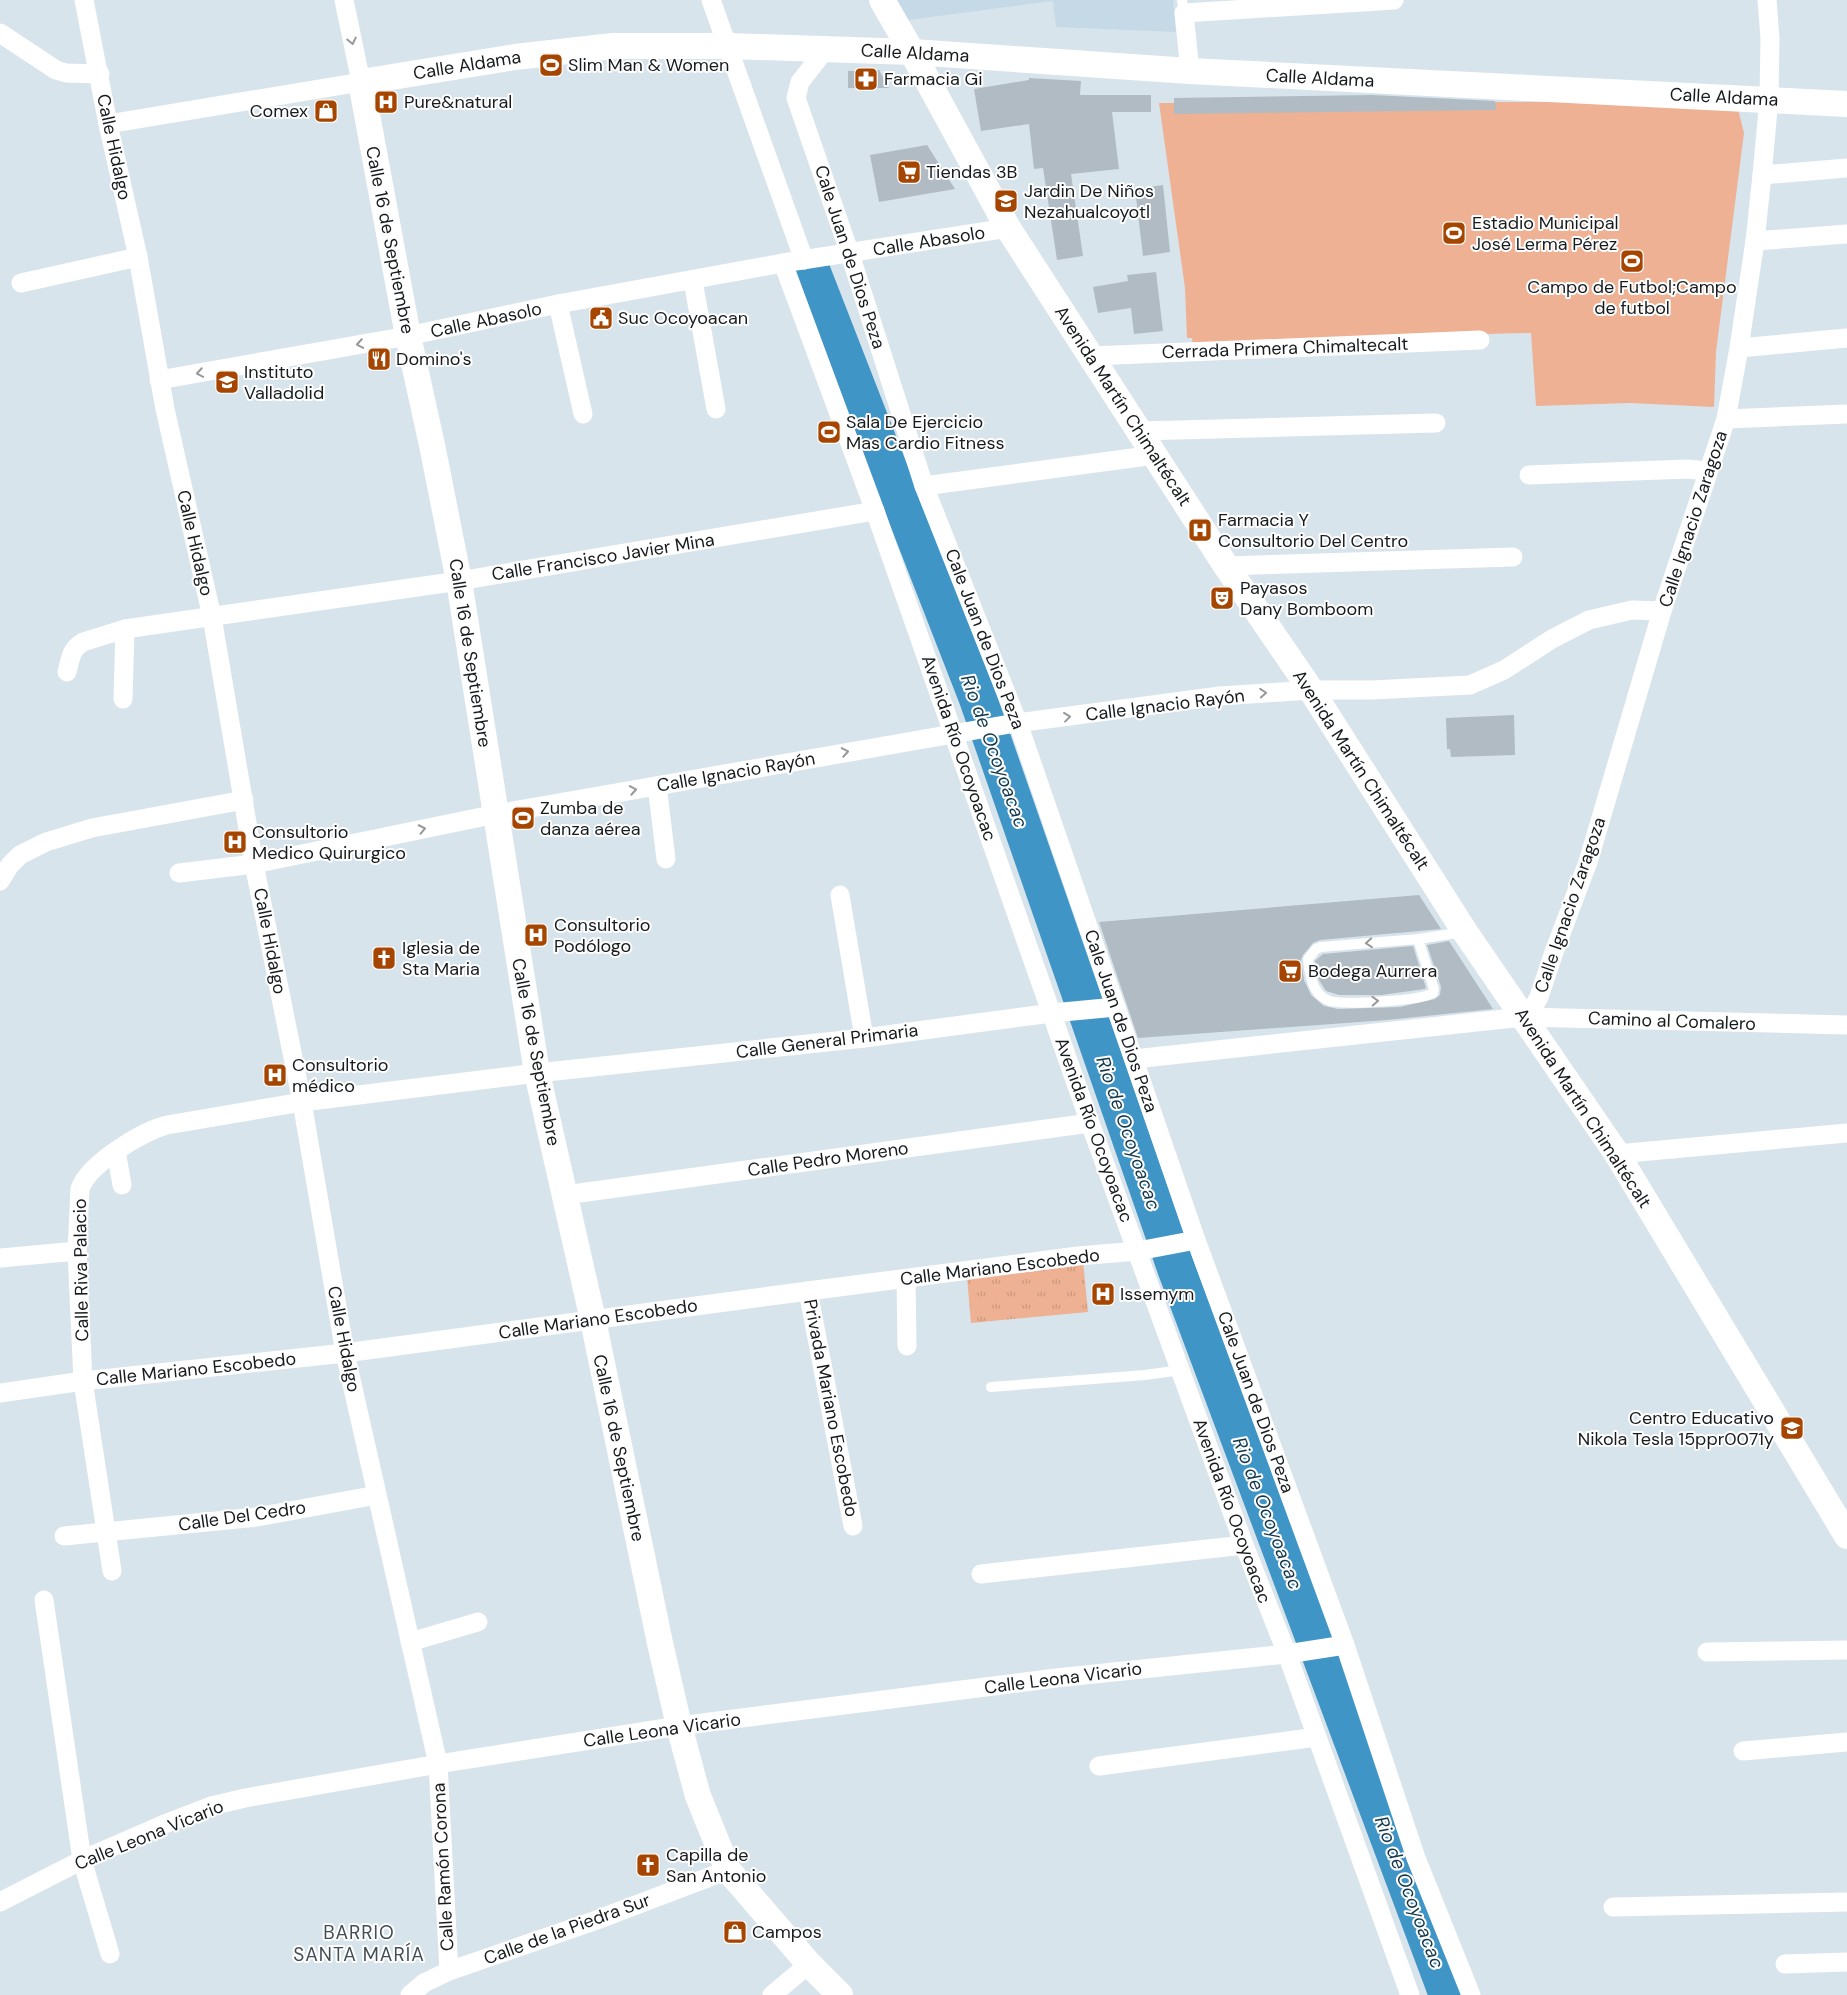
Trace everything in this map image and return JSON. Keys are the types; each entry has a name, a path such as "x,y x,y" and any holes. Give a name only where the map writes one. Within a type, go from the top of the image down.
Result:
{"main road":[{"name":"Avenida Martín Chimaltécalt","path":"882,0 1008,228 1226,566 1311,690 1465,932 1616,1154 1847,1536"},
{"name":"Calle Aldama","path":"360,82 515,57 612,46 729,46 912,52 1190,71 1847,104"},
{"name":"Calle 16 de Septiembre","path":"360,82 408,336 459,581 537,1074 593,1320 678,1726 698,1796 728,1870 809,1964 840,1995"}],"street":[{"name":"Calle Hidalgo","path":"84,0 100,74 108,124 138,257 160,380 212,617 254,864 302,1102 345,1353 438,1764"},
{"name":"Calle 16 de Septiembre","path":"344,0 360,82"},
{"path":"712,0 804,260"},
{"path":"1190,71 1183,6 1394,0"},
{"name":"Calle Ignacio Zaragoza","path":"1523,1017 1533,1008 1539,997 1588,862 1662,611 1726,418 1739,348 1755,241 1762,175 1769,100 1770,38 1767,0"},
{"path":"0,33 56,70 66,73 100,74"},
{"name":"Cale Juan de Dios Peza","path":"826,50 800,82 796,98 850,254 924,486 1014,723 1112,1007 1134,1059 1191,1241 1341,1646 1416,1858 1471,1995"},
{"name":"Calle Aldama","path":"108,124 360,82"},
{"path":"1762,175 1847,168"},
{"name":"Calle Abasolo","path":"160,380 408,336 558,304 693,281 783,263 1008,228"},
{"path":"1755,241 1847,234"},
{"path":"21,283 138,257"},
{"name":"Avenida Río Ocoyoacac","path":"783,263 959,732 1060,1012 1090,1123 1144,1250 1181,1370 1244,1546 1290,1653 1317,1737 1410,1995"},
{"path":"693,281 716,409"},
{"path":"558,304 583,414"},
{"path":"1739,348 1847,338"},
{"name":"Cerrada Primera Chimaltecalt","path":"1091,356 1480,340"},
{"path":"1726,418 1847,414"},
{"path":"1140,431 1436,423"},
{"path":"924,486 1155,455"},
{"path":"1528,475 1687,469 1708,471"},
{"name":"Calle Francisco Javier Mina","path":"68,672 73,650 83,642 125,630 459,581 875,512"},
{"path":"1226,566 1513,557"},
{"name":"Calle Ignacio Rayón","path":"179,873 254,864 496,814 1014,723 1220,696 1311,690 1372,690 1470,685 1504,670 1552,639 1589,620 1632,610 1662,611"},
{"path":"123,699 125,630"},
{"path":"657,786 666,859"},
{"path":"0,881 10,865 20,855 46,842 92,828 244,800"},
{"path":"840,895 864,1038"},
{"name":"Calle General Primaria","path":"537,1074 864,1038 1112,1007"},
{"name":"Camino al Comalero","path":"1134,1059 1523,1017 1820,1026 1847,1025"},
{"name":"Calle Riva Palacio","path":"112,1571 84,1381 78,1251 82,1184 91,1171 116,1151 153,1128 302,1102 537,1074"},
{"name":"Calle Pedro Moreno","path":"565,1195 1090,1123"},
{"path":"1616,1154 1847,1133"},
{"path":"116,1151 122,1185"},
{"name":"Calle Mariano Escobedo","path":"0,1393 84,1381 345,1353 1078,1256 1144,1250 1191,1241"},
{"path":"0,1258 78,1251"},
{"path":"906,1279 907,1346"},
{"name":"Privada Mariano Escobedo","path":"808,1291 854,1526"},
{"name":"Calle Del Cedro","path":"64,1536 257,1517 377,1495"},
{"path":"981,1574 1244,1546"},
{"path":"44,1600 82,1860 110,1954"},
{"path":"410,1642 478,1622"},
{"name":"Calle Leona Vicario","path":"0,1902 82,1860 211,1806 245,1798 438,1764 678,1726 1056,1678 1341,1646"},
{"path":"1707,1652 1847,1650"},
{"path":"1099,1766 1317,1737"},
{"path":"1743,1751 1847,1742"},
{"name":"Calle Ramón Corona","path":"438,1764 449,1971"},
{"name":"Calle de la Piedra Sur","path":"410,1995 424,1983 449,1971 594,1922 728,1870"},
{"path":"1613,1907 1847,1902"},
{"path":"1784,1964 1847,1962"},
{"path":"772,1995 809,1964"}],"lane":[{"path":"1418,939 1434,988 1433,993 1429,995 1407,999 1328,1001 1320,995 1312,983 1308,959 1316,949 1321,947 1418,939 1465,932"},
{"path":"991,1387 1145,1376 1181,1370"}],"shaded area":[{"path":"896,0 1173,0 1176,32 1056,27 1053,1 908,20"}],"green space":[{"name":"Estadio Municipal José Lerma Pérez","path":"1566,102 1738,109 1744,133 1716,352 1714,407 1630,403 1536,406 1531,333 1320,338 1193,346 1192,338 1187,338 1185,288 1159,103"},
{"path":"1083,1261 1088,1312 971,1323 967,1277"}],"building":[{"name":"Farmacia Gi","path":"879,70 889,88 848,88 848,71"},
{"path":"1029,78 1081,81 1080,95 1151,95 1151,112 1112,112 1119,169 1071,174 1083,256 1057,260 1043,168 1034,169 1029,124 981,131 974,89 1029,80"},
{"path":"1372,95 1495,101 1496,110 1174,114 1174,98"},
{"name":"Tiendas 3B","path":"927,145 955,189 879,202 870,155"},
{"path":"1163,185 1170,252 1143,256 1135,189"},
{"path":"1156,272 1163,331 1134,334 1131,308 1098,313 1093,287 1128,281 1127,275"},
{"path":"1514,715 1515,755 1451,757 1450,749 1447,749 1446,718"},
{"name":"Bodega Aurrera","path":"1419,895 1441,929 1320,940 1313,943 1301,960 1304,980 1311,995 1324,1006 1338,1009 1400,1007 1435,999 1440,995 1441,987 1427,945 1449,941 1493,1009 1387,1020 1138,1038 1099,922"},
{"path":"1413,946 1426,988 1424,989 1382,995 1339,995 1326,991 1319,980 1315,961 1323,954"}],"waterway":[{"name":"Rio de Ocoyoacac","path":"811,270 977,696 1176,1268 1448,1995"}],"place":[{"name":"Slim Man & Women","path":"551,65"},
{"name":"Farmacia Gi","path":"866,79"},
{"name":"Pure&natural","path":"386,102"},
{"name":"Comex","path":"326,111"},
{"name":"Tiendas 3B","path":"909,172"},
{"name":"Jardin De Niños Nezahualcoyotl","path":"1006,201"},
{"name":"Estadio Municipal José Lerma Pérez","path":"1454,233"},
{"name":"Campo de Futbol;Campo de futbol","path":"1632,261"},
{"name":"Suc Ocoyoacan","path":"601,318"},
{"name":"Domino's","path":"379,359"},
{"name":"Instituto Valladolid","path":"227,382"},
{"name":"Sala De Ejercicio Mas Cardio Fitness","path":"829,432"},
{"name":"Farmacia Y Consultorio Del Centro","path":"1200,530"},
{"name":"Payasos Dany Bomboom","path":"1222,598"},
{"name":"Zumba de danza aérea","path":"523,818"},
{"name":"Consultorio Medico Quirurgico","path":"235,842"},
{"name":"Consultorio Podólogo","path":"536,935"},
{"name":"Iglesia de Sta Maria","path":"384,958"},
{"name":"Bodega Aurrera","path":"1290,971"},
{"name":"Consultorio médico","path":"275,1075"},
{"name":"Issemym","path":"1103,1294"},
{"name":"Centro Educativo Nikola Tesla 15ppr0071y","path":"1792,1428"},
{"name":"Capilla de San Antonio","path":"648,1865"},
{"name":"Campos","path":"735,1932"}],"district":[{"name":"BARRIO SANTA MARÍA","path":"359,1943"}]}
